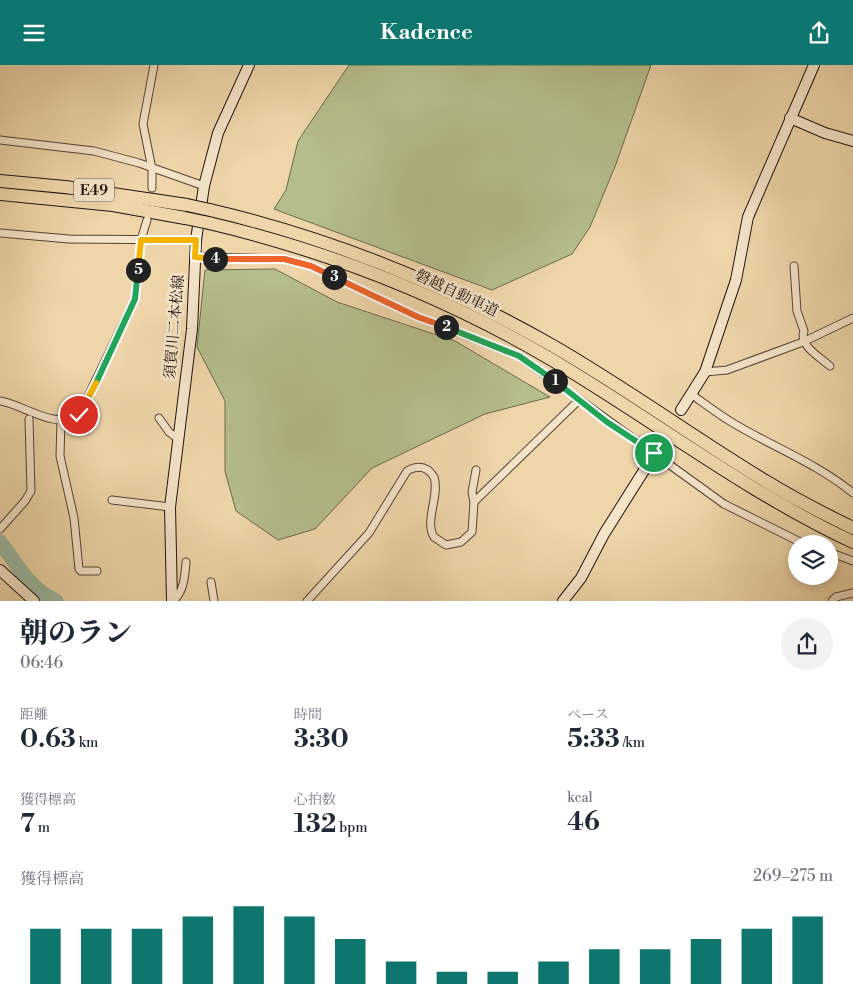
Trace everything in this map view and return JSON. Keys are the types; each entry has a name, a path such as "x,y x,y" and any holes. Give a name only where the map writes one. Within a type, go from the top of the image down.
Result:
{"highway":[{"name":"磐越自動車道","path":"0,181 84,189 210,217 290,231 346,250 422,280 484,309 562,352 766,481 853,529"},
{"name":"磐越自動車道","path":"0,194 186,212"},
{"name":"磐越自動車道","path":"210,217 366,270 482,321 606,393 760,491 853,542"}],"street":[{"path":"152,188 152,169 143,124 154,65"},
{"name":"須賀川二本松線","path":"173,601 170,507 192,329 196,240 204,186 218,133 249,65"},
{"path":"681,410 705,372 736,280 748,217 814,65"},
{"path":"790,118 825,133 853,141"},
{"path":"0,140 94,151 139,163 204,186"},
{"path":"0,401 11,403 49,419 76,417 80,413 135,299 141,240 147,220"},
{"path":"0,233 69,239 196,240"},
{"path":"195,257 284,259 311,266 418,317 519,356 579,400 657,449 670,467 724,504 788,536"},
{"path":"794,266 797,311 804,331 802,336 804,342 830,366"},
{"path":"705,372 727,370 804,342 853,318"},
{"path":"691,394 733,423 796,455 836,479 853,493"},
{"path":"474,502 579,400"},
{"path":"159,418 169,432 178,439"},
{"path":"0,529 25,501 31,491 29,419"},
{"path":"61,419 60,456 74,518 79,569 81,571 97,571"},
{"path":"563,601 582,578 604,534 657,449"},
{"path":"307,601 369,533 407,471 420,467 433,475 435,503 431,530 436,540 442,544 461,543 472,533 474,502 472,492 476,471"},
{"path":"112,501 170,507"},
{"path":"838,555 853,561"},
{"path":"173,601 178,597 186,562"},
{"path":"0,570 34,601"},
{"path":"211,583 214,601"},
{"path":"832,601 836,597 853,593"}],"green space":[{"path":"349,65 651,65 616,164 590,227 572,254 492,290 274,209 286,190 298,141"},
{"path":"275,269 337,302 455,341 550,397 485,414 372,468 315,529 278,540 236,511 225,471 225,401 197,347 205,270"}],"waterway":[{"path":"0,542 31,583 38,590 56,601"}],"route":[{"path":"79,415 135,299 141,240 196,240 195,257 250,260 284,259 311,266 418,317 519,356 548,375 607,422 654,453"}]}
